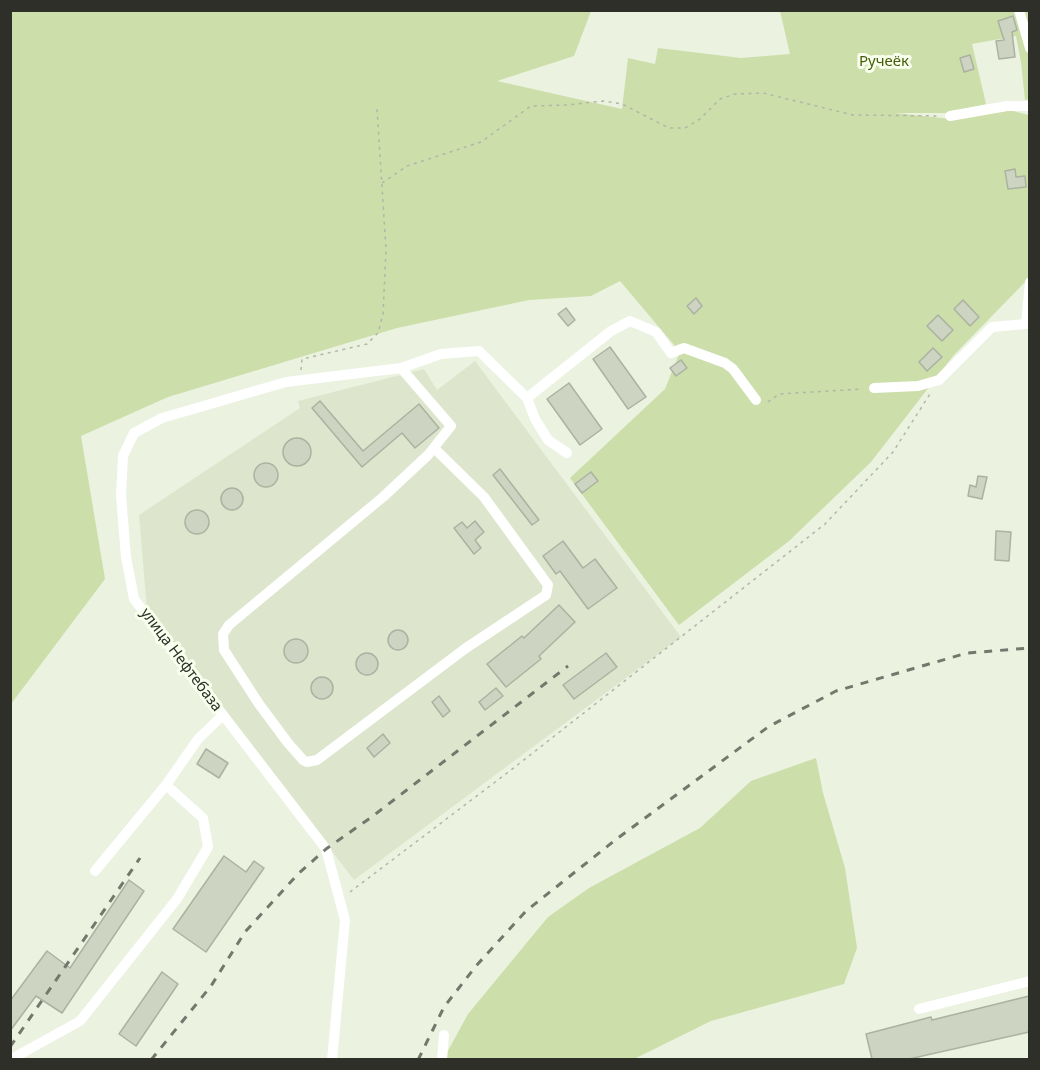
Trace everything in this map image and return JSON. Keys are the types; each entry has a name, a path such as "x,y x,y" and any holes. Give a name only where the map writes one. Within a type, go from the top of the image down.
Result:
{"street":[{"path":"1019,10 1029,48"},
{"path":"950,116 1007,106 1029,106"},
{"path":"874,388 918,386 939,380 992,327 1028,327 1029,282"},
{"path":"567,453 548,440 535,419 527,398 611,331 630,321 656,332 671,353 684,348 725,363 733,369 756,400"},
{"name":"улица Нефтебаза","path":"332,1059 345,920 326,849 134,599 126,556 123,456 134,433 162,418 299,380 401,368 441,354 479,351 527,398"},
{"path":"401,368 451,426 434,448 383,497 331,538 230,625 223,634 224,650 259,704 288,743 307,762 316,760 466,648 546,595 548,585 484,497 434,448"},
{"path":"95,871 166,785 198,739 223,715"},
{"path":"15,1057 80,1021 177,899 208,848 203,818 166,785"},
{"path":"919,1009 1029,981"},
{"path":"442,1059 444,1035"}],"path":[{"path":"382,183 406,166 481,142 531,106 603,101 622,104 669,128 685,128 700,119 720,99 735,94 763,93 853,116 950,116"},
{"path":"299,380 302,359 367,344 378,333 383,315 386,250 377,108"},
{"path":"339,900 548,741 825,524 893,452 939,380"},
{"path":"756,400 765,403 779,394 874,388"}],"shaded area":[{"path":"475,361 681,637 354,880 147,611 139,515 300,408 298,401 424,369 437,390"}],"green space":[{"name":"Ручеёк","path":"11,11 591,11 574,56 497,81 622,109 628,58 655,64 658,48 741,58 790,54 780,11 1029,11 1029,99 1025,100 1016,36 972,44 986,104 949,113 895,113 951,119 1006,109 1028,115 1029,278 953,356 871,462 789,541 679,625 570,478 665,389 680,352 620,281 591,296 529,300 397,328 168,397 81,436 105,579 11,704"},
{"path":"816,758 823,793 845,868 857,948 844,984 711,1021 634,1059 443,1060 468,1014 548,917 589,888 700,828 751,781"}],"building":[{"path":"1013,16 1017,30 1012,32 1015,57 999,59 996,41 1004,40 998,21"},
{"path":"970,55 974,69 964,72 960,58"},
{"path":"1015,169 1016,177 1025,176 1026,187 1008,189 1005,171"},
{"path":"696,298 702,306 694,314 687,306"},
{"path":"963,300 979,317 970,326 954,309"},
{"path":"566,308 575,320 568,326 558,314"},
{"path":"938,315 953,330 942,341 927,326"},
{"path":"610,347 646,397 628,409 593,359"},
{"path":"933,348 942,357 927,371 919,362"},
{"path":"681,360 687,368 676,376 670,368"},
{"path":"569,383 602,429 580,445 547,399"},
{"path":"320,401 363,451 419,404 439,428 415,448 402,433 362,467 312,408"},
{"path":"297,438 307,442 311,452 307,462 297,466 287,462 283,452 287,442"},
{"path":"266,463 275,466 278,475 275,484 266,487 257,484 254,475 257,466"},
{"path":"500,469 539,520 532,525 493,475"},
{"path":"591,472 598,481 582,493 575,484"},
{"path":"978,476 987,477 982,499 968,496 970,485 976,487"},
{"path":"232,488 240,491 243,499 240,507 232,510 224,507 221,499 224,491"},
{"path":"197,510 206,513 209,522 206,531 197,534 188,531 185,522 188,513"},
{"path":"475,521 484,532 475,540 481,548 474,554 454,528 462,522 467,528"},
{"path":"996,531 1011,532 1009,561 995,560"},
{"path":"563,541 583,568 595,559 617,588 588,609 560,571 556,574 543,556"},
{"path":"559,605 575,622 539,656 541,659 506,687 487,664 522,636 524,638"},
{"path":"398,630 405,633 408,640 405,647 398,650 391,647 388,640 391,633"},
{"path":"296,639 305,642 308,651 305,660 296,663 287,660 284,651 287,642"},
{"path":"367,653 375,656 378,664 375,672 367,675 359,672 356,664 359,656"},
{"path":"606,653 617,667 574,699 563,685"},
{"path":"322,677 330,680 333,688 330,696 322,699 314,696 311,688 314,680"},
{"path":"496,688 503,696 485,710 479,702"},
{"path":"439,696 450,711 443,717 432,702"},
{"path":"383,734 390,743 374,757 367,748"},
{"path":"206,749 228,763 219,778 197,764"},
{"path":"224,856 246,872 254,861 264,868 206,952 173,929"},
{"path":"129,880 144,891 62,1013 36,996 10,1031 10,1001 47,951 70,968"},
{"path":"162,972 178,984 136,1046 119,1034"},
{"path":"1029,996 1029,1032 909,1059 872,1059 866,1034"}],"railway":[{"path":"418,1060 444,1007 476,966 526,911 614,841 768,727 836,691 967,653 1030,648"},
{"path":"151,1060 211,986 245,932 298,874 326,849 373,816 568,666"},
{"path":"10,1047 140,858"}]}
